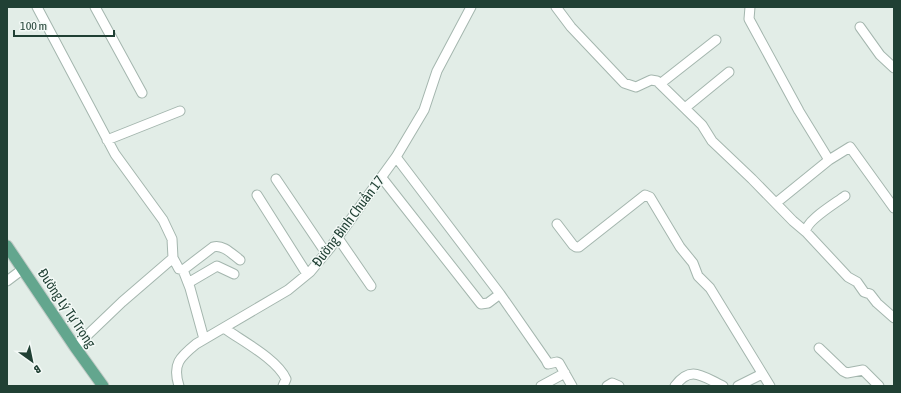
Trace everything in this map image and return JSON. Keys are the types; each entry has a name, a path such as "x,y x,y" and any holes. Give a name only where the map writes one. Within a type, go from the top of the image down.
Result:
{"main road":[{"name":"Đường Lý Tự Trọng","path":"7,246 103,386"}],"street":[{"path":"38,7 107,140 128,174 157,209 163,220 172,239 174,258 188,283 204,339"},
{"path":"95,7 142,93"},
{"name":"Đường Bình Chuẩn 17","path":"179,386 176,368 178,360 192,347 204,339 288,290 307,274 338,238 382,178 424,110 437,71 472,7"},
{"path":"556,7 571,27 624,83 636,87 651,80 660,84 702,125 712,141 806,232 848,277 856,280 864,292 870,294 877,303 894,318"},
{"path":"750,7 749,19 799,111 830,160"},
{"path":"860,27 880,55 894,68"},
{"path":"660,84 716,40"},
{"path":"684,108 729,72"},
{"path":"107,140 180,111"},
{"path":"776,203 850,146 894,208"},
{"path":"396,157 500,294 548,364 557,362 572,386"},
{"path":"382,178 481,304 488,303 500,294"},
{"path":"276,179 326,253"},
{"path":"256,195 307,274"},
{"path":"556,224 573,245 579,247 644,195 650,197 680,247 693,262 698,276 707,283 770,386"},
{"path":"806,232 806,228 811,221 845,196"},
{"path":"338,238 371,286"},
{"path":"182,270 217,246 224,248 240,260"},
{"path":"75,347 122,302 174,258"},
{"path":"188,283 217,266 234,274"},
{"path":"7,281 22,269"},
{"path":"224,328 269,359 283,372 286,379 283,386"},
{"path":"819,348 843,372 847,373 863,370 879,386"},
{"path":"541,386 565,373"},
{"path":"675,386 681,379 694,373 699,373 722,386"},
{"path":"738,386 762,374"},
{"path":"607,386 612,383 619,386"}]}
